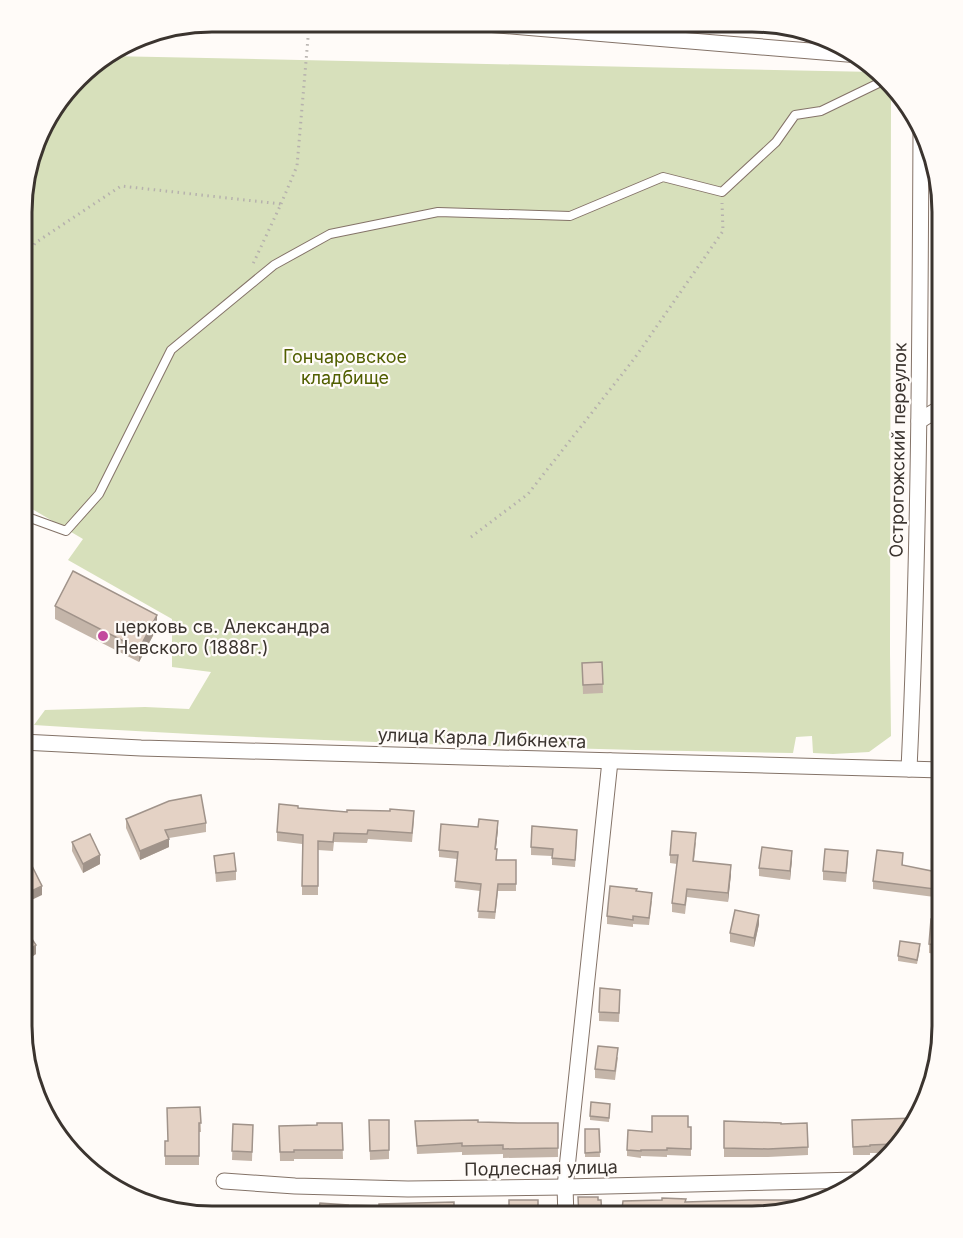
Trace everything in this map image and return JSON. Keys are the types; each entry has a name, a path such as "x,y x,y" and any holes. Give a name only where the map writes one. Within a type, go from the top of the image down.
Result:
{"street":[{"path":"582,32 836,53"},
{"name":"Острогожский переулок","path":"909,769 919,421 921,152"},
{"path":"919,421 932,413"},
{"name":"улица Карла Либкнехта","path":"32,743 141,748 931,770"},
{"path":"566,1206 565,1187 610,761"},
{"name":"Подлесная улица","path":"224,1181 295,1186 408,1189 844,1180"}],"lane":[{"path":"32,519 66,531 99,494 171,350 274,265 330,234 438,212 570,216 663,177 722,192 776,142 795,115 821,111 878,84"}],"path":[{"path":"238,295 297,166 308,32"},
{"path":"32,248 35,243 121,186 281,204"},
{"path":"471,537 528,494 634,359 723,231 722,192"}],"green space":[{"name":"Гончаровское кладбище","path":"121,56 865,72 891,98 891,736 869,752 813,753 812,736 796,737 793,753 413,744 34,725 45,710 145,707 189,709 211,672 172,667 172,619 68,560 83,539 32,509 33,188 45,143 62,111 84,84"}],"building":[{"path":"73,571 157,615 139,649 55,606"},
{"path":"602,662 603,684 583,685 582,663"},
{"path":"201,795 206,823 165,830 169,839 140,851 126,819 169,801"},
{"path":"279,804 347,812 347,810 390,811 390,809 414,811 412,833 368,830 367,834 334,833 333,842 318,841 318,886 302,886 303,835 277,832"},
{"path":"479,819 498,821 496,860 516,860 516,884 498,884 495,912 478,911 481,884 455,881 458,852 439,850 441,824 478,827"},
{"path":"532,826 577,830 575,860 552,858 553,849 531,847"},
{"path":"672,831 696,833 693,861 731,865 728,893 687,889 685,905 672,903 678,855 670,855"},
{"path":"90,834 100,855 83,864 72,842"},
{"path":"762,847 792,851 790,871 759,868"},
{"path":"825,849 848,851 846,873 823,871"},
{"path":"877,850 903,853 902,865 931,871 931,889 873,881"},
{"path":"234,853 236,871 216,873 214,856"},
{"path":"32,866 42,886 32,891"},
{"path":"610,886 652,893 649,918 633,916 633,920 607,916"},
{"path":"735,910 759,915 754,938 730,933"},
{"path":"931,919 931,944 929,944"},
{"path":"900,941 920,944 917,960 898,956"},
{"path":"600,988 620,990 619,1013 599,1012"},
{"path":"598,1046 618,1048 615,1071 595,1069"},
{"path":"591,1102 610,1104 609,1118 590,1116"},
{"path":"200,1107 199,1156 165,1156 165,1141 168,1141 167,1108"},
{"path":"652,1116 688,1116 688,1127 691,1127 691,1149 627,1150 628,1130 652,1132"},
{"path":"906,1118 887,1144 853,1147 852,1120"},
{"path":"369,1120 389,1120 389,1150 370,1151"},
{"path":"478,1120 478,1122 558,1123 558,1148 503,1149 503,1145 462,1146 462,1143 417,1146 415,1121"},
{"path":"724,1121 807,1123 808,1147 724,1148"},
{"path":"317,1123 342,1123 343,1150 280,1152 279,1126 317,1125"},
{"path":"233,1124 253,1125 252,1152 232,1151"},
{"path":"585,1129 599,1129 600,1152 585,1153"},
{"path":"578,1197 598,1197 598,1200 601,1200 601,1206 578,1206"},
{"path":"662,1198 686,1199 685,1202 798,1200 763,1206 622,1206 623,1201 662,1200"},
{"path":"509,1200 538,1200 538,1206 509,1206"},
{"path":"454,1202 454,1206 379,1206 379,1204"},
{"path":"320,1203 379,1206 319,1206"}],"place":[{"name":"церковь св. Александра Невского (1888г.)","path":"103,636"}]}
